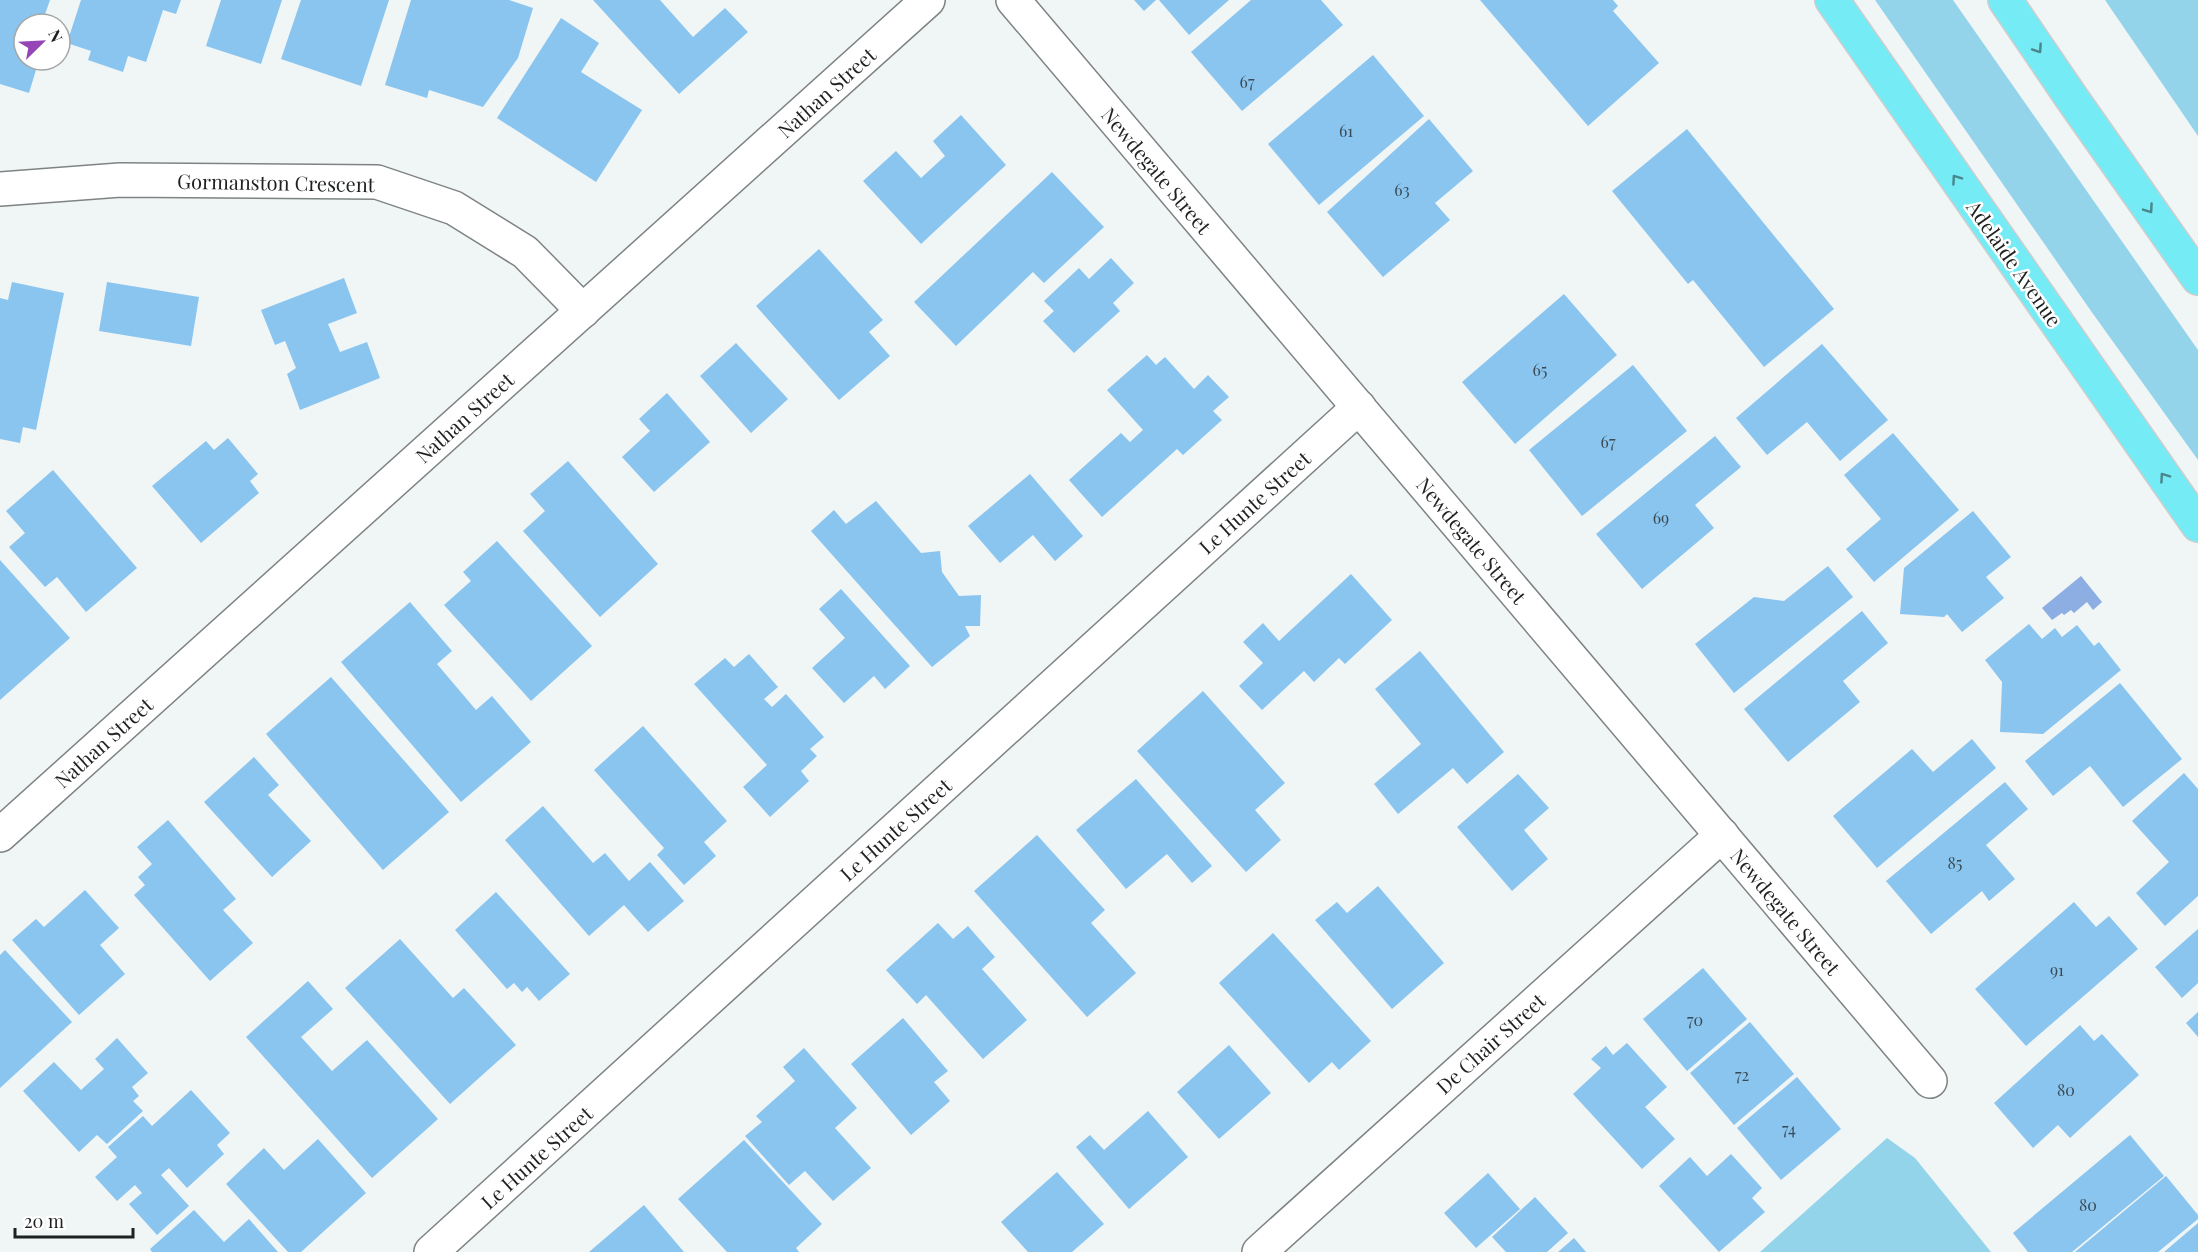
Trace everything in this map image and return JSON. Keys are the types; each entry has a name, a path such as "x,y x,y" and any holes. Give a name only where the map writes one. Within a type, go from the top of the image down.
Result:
{"highway":[{"path":"1822,0 1867,51"},
{"name":"Adelaide Avenue","path":"1832,0 2198,525"},
{"path":"2005,0 2198,278"}],"street":[{"name":"Nathan Street","path":"0,835 928,0"},
{"name":"Newdegate Street","path":"1013,0 1930,1081"},
{"name":"Gormanston Crescent","path":"0,189 120,180 377,182 454,208 525,252 583,311"},
{"name":"Le Hunte Street","path":"431,1252 1359,407"},
{"name":"De Chair Street","path":"1259,1252 1722,835"}],"shaded area":[{"path":"1875,0 1953,0 2198,350 2198,460 2091,311"},
{"path":"2105,0 2198,0 2198,136"},
{"path":"2081,576 2102,602 2093,610 2087,602 2074,613 2071,610 2052,620 2042,608"},
{"path":"1887,1138 1915,1158 1991,1252 1760,1252"}],"building":[{"path":"0,0 50,0 46,12 12,12 12,72 35,72 29,93 0,84"},
{"path":"81,0 181,0 176,14 163,10 146,62 128,56 123,72 88,60 91,51 72,45 72,28"},
{"path":"221,0 282,0 261,64 206,46"},
{"path":"301,0 389,0 361,86 281,59"},
{"path":"411,0 509,0 533,8 518,58 483,107 429,90 427,98 385,85"},
{"path":"593,0 660,0 693,37 725,8 748,32 679,94"},
{"path":"1134,0 1156,0 1144,11"},
{"path":"1159,0 1229,0 1189,35"},
{"path":"1251,0 1321,0 1343,25 1242,111 1191,52"},
{"path":"1480,0 1613,0 1618,6 1613,11 1659,63 1588,126"},
{"path":"561,18 599,43 581,72 642,110 596,182 497,118"},
{"path":"1373,55 1424,116 1319,205 1268,144"},
{"path":"961,115 1006,165 921,244 863,181 896,151 921,178 945,156 933,141"},
{"path":"1429,119 1473,171 1435,203 1450,220 1383,277 1327,212"},
{"path":"1687,129 1834,309 1764,367 1693,280 1688,284 1612,191"},
{"path":"1052,172 1104,227 1044,283 1033,272 956,346 914,302"},
{"path":"819,249 883,320 869,332 890,356 839,400 756,306"},
{"path":"1111,258 1134,283 1113,303 1120,311 1074,353 1043,321 1054,311 1044,301 1079,268 1089,279"},
{"path":"344,278 357,313 328,324 340,352 367,342 380,378 300,410 287,374 296,368 285,341 275,345 261,310"},
{"path":"12,282 64,293 36,430 23,427 20,443 0,439 0,298 8,300"},
{"path":"107,282 199,297 191,346 99,331"},
{"path":"1564,294 1617,355 1515,444 1462,382"},
{"path":"736,343 788,399 751,433 700,376"},
{"path":"1822,344 1888,420 1840,461 1807,422 1767,455 1736,418"},
{"path":"1147,355 1156,365 1165,357 1194,389 1208,375 1229,397 1213,411 1222,420 1183,455 1177,449 1102,517 1069,480 1121,433 1130,442 1143,430 1107,390"},
{"path":"1633,365 1687,431 1582,516 1529,450"},
{"path":"667,393 710,442 654,492 622,457 650,431 639,419"},
{"path":"1893,433 1959,510 1874,582 1846,549 1881,519 1844,475"},
{"path":"1715,436 1741,467 1695,505 1714,528 1642,589 1596,534"},
{"path":"228,438 258,474 250,481 259,493 201,543 152,486 206,441 214,450"},
{"path":"568,461 658,564 600,617 523,531 545,511 530,494"},
{"path":"53,470 137,568 86,612 57,577 45,587 9,547 25,533 6,511"},
{"path":"1030,474 1083,536 1055,561 1033,535 1000,563 968,526"},
{"path":"876,501 921,553 940,551 942,572 959,596 981,595 980,626 965,626 970,636 932,667 811,531 834,510 846,524"},
{"path":"1973,511 2011,557 1986,577 2004,598 1962,632 1947,614 1944,617 1900,614 1904,568"},
{"path":"497,541 592,646 531,701 444,605 471,581 463,572"},
{"path":"0,560 70,638 0,700"},
{"path":"1828,566 1853,597 1734,693 1695,644 1754,597 1784,601"},
{"path":"1351,574 1392,620 1345,664 1339,658 1314,682 1304,671 1262,710 1239,686 1263,663 1243,642 1263,623 1279,641"},
{"path":"841,589 910,666 885,689 874,676 844,703 812,668 845,638 819,609"},
{"path":"410,602 452,651 437,664 476,710 492,696 531,742 461,802 341,662"},
{"path":"1862,611 1888,643 1843,681 1860,702 1788,762 1744,709"},
{"path":"2029,624 2042,639 2055,628 2062,637 2077,625 2094,646 2099,642 2121,670 2043,734 2000,732 2002,682 1985,660"},
{"path":"1420,651 1504,752 1467,784 1453,768 1398,814 1374,784 1421,744 1375,689"},
{"path":"749,654 778,687 764,699 772,707 786,694 824,737 810,749 817,756 801,771 809,781 770,817 743,787 767,765 694,684 725,658 734,667"},
{"path":"331,677 449,812 383,870 266,734"},
{"path":"2120,683 2182,759 2123,807 2090,766 2053,796 2025,761"},
{"path":"1203,691 1285,783 1255,810 1281,840 1246,872 1137,751"},
{"path":"643,726 727,821 704,842 716,856 684,885 657,855 664,848 594,770"},
{"path":"1972,739 1996,768 1877,868 1833,816 1912,749 1933,772"},
{"path":"254,757 279,785 268,795 311,841 272,877 204,802"},
{"path":"2184,773 2198,789 2198,896 2165,926 2136,893 2169,862 2132,821"},
{"path":"1518,774 1549,808 1524,830 1548,859 1512,891 1457,827"},
{"path":"1136,779 1212,866 1192,883 1167,854 1126,889 1076,830"},
{"path":"2005,782 2028,809 1986,845 2015,879 1989,901 1982,891 1931,934 1886,881"},
{"path":"543,806 593,863 605,853 629,881 650,862 684,901 648,932 624,905 589,936 505,840"},
{"path":"168,820 236,899 223,910 253,943 210,981 134,895 145,885 138,877 152,864 137,847"},
{"path":"1037,835 1105,910 1091,923 1136,973 1087,1017 974,891"},
{"path":"1378,886 1444,963 1392,1009 1315,920 1337,902 1347,913"},
{"path":"85,890 119,928 100,945 125,974 79,1015 12,940 36,919 44,927"},
{"path":"496,892 570,974 539,1001 527,987 522,992 514,983 507,989 455,930"},
{"path":"2074,902 2096,927 2109,916 2138,949 2026,1046 1975,989"},
{"path":"938,923 953,939 968,926 995,957 982,969 1027,1020 983,1059 926,995 917,1004 886,970"},
{"path":"2198,929 2198,983 2182,998 2155,967"},
{"path":"1273,933 1371,1041 1339,1070 1332,1062 1309,1083 1219,983"},
{"path":"400,939 453,998 464,988 516,1045 450,1104 345,988"},
{"path":"5,950 72,1022 0,1088 0,955"},
{"path":"1703,968 1747,1019 1687,1071 1643,1019"},
{"path":"308,981 333,1009 301,1037 332,1071 367,1040 438,1119 372,1178 246,1037"},
{"path":"2198,1012 2198,1037 2186,1023"},
{"path":"903,1018 948,1071 934,1082 950,1101 911,1135 851,1064"},
{"path":"1750,1022 1794,1074 1734,1125 1690,1073"},
{"path":"2080,1025 2094,1041 2102,1034 2139,1075 2070,1138 2058,1125 2033,1148 1994,1103"},
{"path":"117,1038 148,1073 132,1087 139,1096 133,1101 143,1111 107,1144 97,1135 79,1152 23,1091 54,1062 81,1090 104,1069 95,1059"},
{"path":"1627,1043 1667,1087 1645,1107 1675,1139 1642,1169 1573,1094 1601,1068 1591,1059 1606,1046 1613,1055"},
{"path":"1229,1045 1271,1093 1219,1139 1177,1092"},
{"path":"804,1048 857,1108 835,1128 871,1168 833,1201 805,1171 789,1185 745,1136 762,1122 756,1116 795,1081 783,1067"},
{"path":"1797,1077 1841,1129 1781,1180 1737,1128"},
{"path":"191,1090 230,1133 217,1145 224,1154 187,1188 169,1168 161,1175 189,1206 157,1235 129,1204 142,1193 135,1185 117,1201 95,1177 117,1157 108,1147 143,1116 152,1126"},
{"path":"1148,1111 1188,1157 1129,1209 1076,1147 1090,1135 1104,1150"},
{"path":"2130,1135 2164,1176 2072,1252 2028,1252 2013,1233"},
{"path":"318,1139 366,1193 301,1252 288,1252 226,1184 264,1148 284,1170"},
{"path":"744,1140 822,1224 796,1248 799,1252 727,1252 678,1199"},
{"path":"1731,1154 1762,1188 1752,1198 1765,1212 1719,1252 1659,1186 1690,1157 1707,1176"},
{"path":"1057,1172 1104,1224 1072,1252 1028,1252 1001,1222"},
{"path":"1488,1173 1520,1209 1476,1248 1444,1213"},
{"path":"2166,1176 2198,1215 2198,1219 2158,1252 2075,1252"},
{"path":"1535,1197 1568,1233 1547,1252 1506,1252 1492,1237"},
{"path":"644,1205 684,1252 589,1252"},
{"path":"194,1210 224,1242 249,1219 278,1252 152,1252 150,1249"},
{"path":"2198,1223 2198,1252 2164,1252"},
{"path":"1574,1238 1586,1252 1558,1252"}]}
